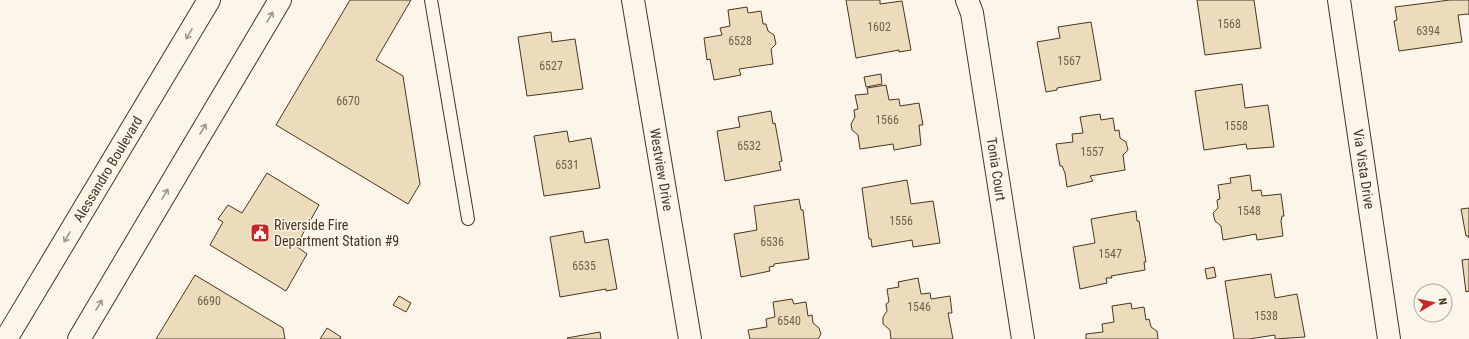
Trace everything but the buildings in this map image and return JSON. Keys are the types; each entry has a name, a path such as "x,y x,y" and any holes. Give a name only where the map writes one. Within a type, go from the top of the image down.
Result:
{"street":[{"name":"Alessandro Boulevard","path":"6,339 209,0"},
{"path":"79,339 280,0"},
{"name":"Westview Drive","path":"633,0 690,339"},
{"name":"Tonia Court","path":"967,0 972,13 1023,339"},
{"name":"Via Vista Drive","path":"1339,0 1389,339"}],"lane":[{"path":"430,0 468,219"}],"place":[{"name":"Riverside Fire Department Station #9","path":"260,233"}]}
